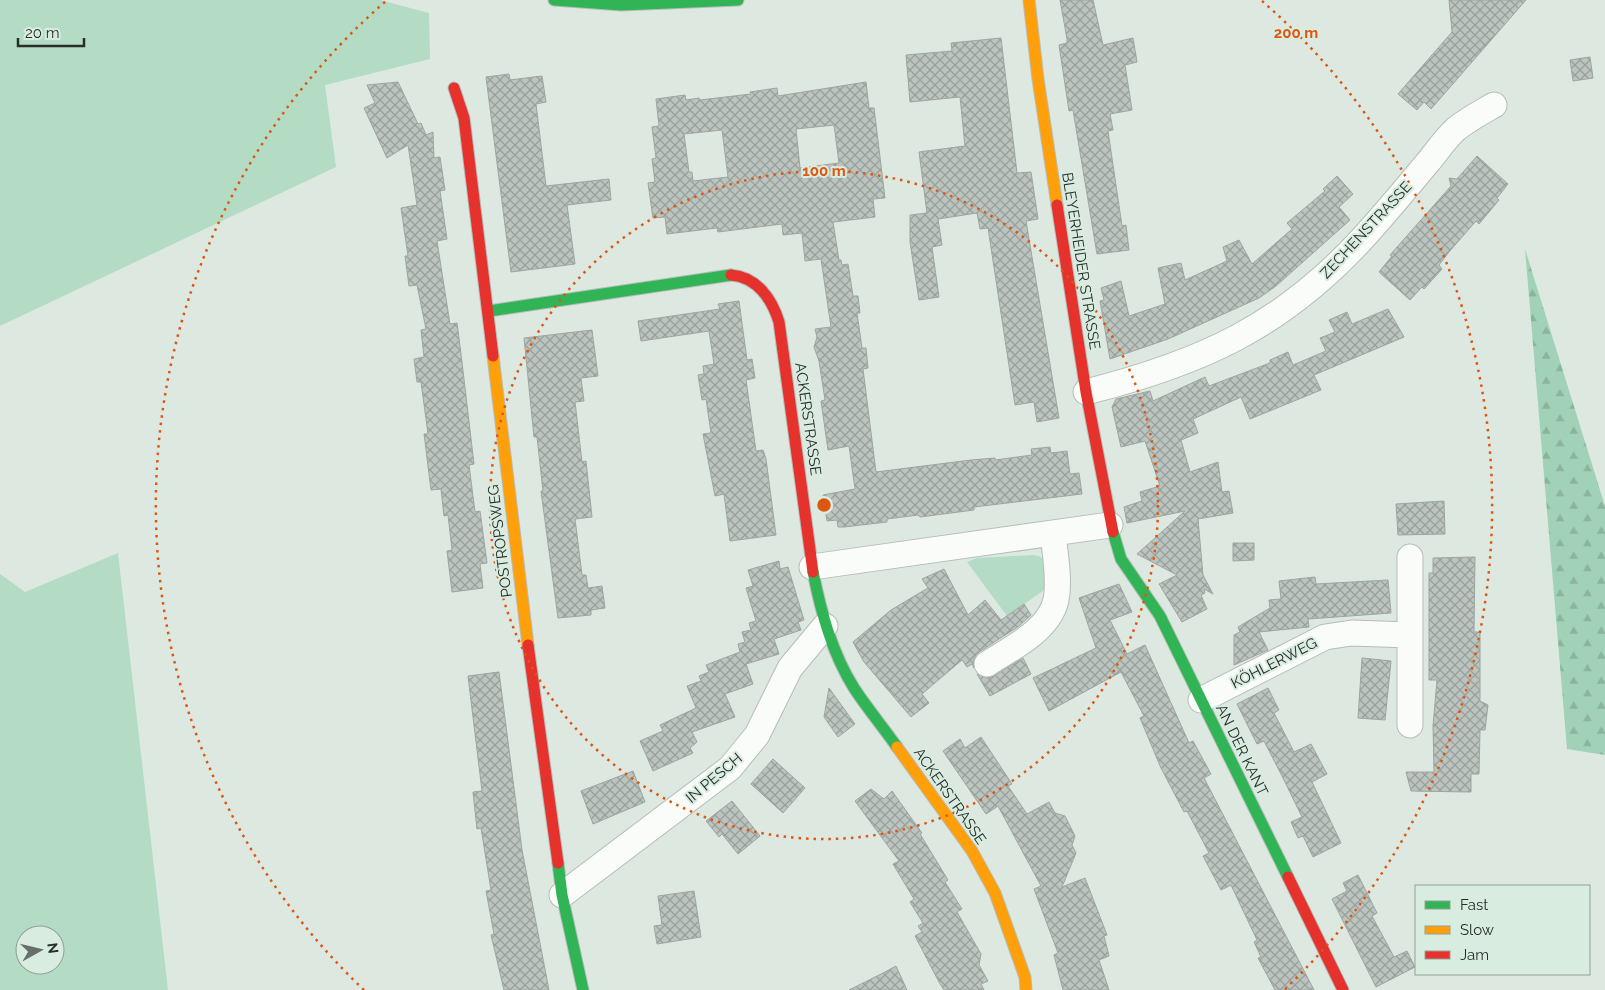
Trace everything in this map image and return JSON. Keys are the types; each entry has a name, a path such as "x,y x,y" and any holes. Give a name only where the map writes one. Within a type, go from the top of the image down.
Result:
{"street":[{"path":"554,0 621,5 738,0"},
{"name":"BLEYERHEIDER STRASSE","path":"1029,0 1038,79 1086,392 1110,525"},
{"name":"POSTROPSWEG","path":"454,88 464,118 489,311 522,600 562,895 583,990"},
{"name":"ZECHENSTRASSE","path":"1086,392 1160,371 1207,353 1258,328 1290,307 1333,270 1364,238 1456,129 1494,104"},
{"name":"ACKERSTRASSE","path":"489,311 711,276 733,275 753,282 770,298 780,322 812,568 825,626 837,658 854,687 972,851 995,893 1025,977 1026,990"},
{"path":"812,568 951,546 1054,534 1110,525"},
{"name":"AN DER KANT","path":"1110,525 1121,559 1160,616 1343,990"},
{"path":"986,664 1019,643 1044,622 1052,610 1056,598 1054,534"},
{"path":"1410,557 1410,725"},
{"name":"IN PESCH","path":"562,895 730,768 757,735 790,668 825,626"},
{"name":"KÖHLERWEG","path":"1201,700 1325,637 1352,633 1410,635"}],"green space":[{"path":"0,0 380,0 429,13 430,59 325,85 336,167 0,326"},
{"path":"1525,249 1605,506 1605,755 1567,749"},
{"path":"118,553 168,990 0,990 0,574 25,592"},
{"path":"1039,556 1046,561 1047,588 1007,616 967,562 977,558"}],"building":[{"path":"1060,0 1093,0 1103,45 1133,38 1137,62 1125,65 1132,110 1110,114 1113,130 1108,131 1122,226 1126,225 1129,250 1097,254 1073,110 1069,111 1059,45 1067,43"},
{"path":"1449,0 1526,0 1431,109 1424,102 1417,110 1398,94 1452,32"},
{"path":"1001,38 1017,173 1031,172 1038,219 1026,221 1059,418 1037,422 1034,402 1015,405 988,228 980,229 977,213 938,219 942,245 932,247 939,297 919,300 910,242 910,215 927,213 919,152 965,146 960,97 910,102 906,55 952,51 951,43"},
{"path":"1590,57 1593,78 1573,81 1570,60"},
{"path":"509,74 510,80 542,76 546,102 536,104 546,186 609,179 611,200 567,205 575,264 511,272 486,77"},
{"path":"398,82 418,124 421,123 426,135 433,132 434,158 440,157 445,190 440,191 447,239 437,241 450,324 457,323 474,464 469,465 475,512 480,511 487,563 480,564 483,588 452,592 447,551 452,550 448,515 444,516 441,489 431,490 424,434 428,434 421,382 417,382 414,359 424,357 421,330 426,329 417,285 409,286 405,256 408,256 401,208 417,205 408,145 387,158 364,108 375,103 367,85"},
{"path":"866,82 869,108 874,108 885,198 873,199 875,217 833,222 839,260 841,260 842,265 848,264 853,296 858,296 860,313 857,313 862,348 866,348 868,368 863,369 876,472 971,460 995,458 995,460 1032,455 1031,449 1050,447 1051,453 1067,451 1070,474 1079,473 1082,494 974,507 974,510 920,517 918,515 887,519 887,522 844,527 838,527 837,520 827,521 823,495 855,489 849,446 828,450 821,401 825,400 819,361 814,347 817,337 815,329 831,327 821,259 805,261 802,233 783,235 782,224 718,232 717,228 667,234 665,217 653,218 648,183 655,182 652,159 656,158 652,127 659,126 656,99 685,95 686,100 699,98 700,100 751,94 750,92 777,88 778,96","holes":["834,125 839,163 800,168 796,129","722,130 728,177 693,181 692,172 689,172 684,134"]},
{"path":"1477,156 1508,184 1497,198 1499,200 1479,224 1476,221 1449,252 1439,265 1442,269 1424,289 1422,287 1410,300 1379,272 1392,256 1390,255 1451,186 1449,178 1457,179"},
{"path":"1337,176 1353,194 1339,207 1350,220 1276,286 1259,298 1168,339 1110,359 1100,301 1104,300 1101,288 1121,281 1129,316 1165,304 1158,268 1181,263 1185,280 1227,261 1223,247 1239,240 1252,264 1292,229 1287,223 1325,191 1323,189"},
{"path":"739,301 747,360 752,359 755,378 746,380 756,451 763,450 766,459 776,535 730,541 724,494 715,496 703,434 711,433 706,399 702,400 698,375 704,374 703,366 714,364 709,331 641,341 638,321 720,309 718,304"},
{"path":"1388,309 1404,337 1314,375 1321,390 1250,419 1241,397 1193,419 1198,433 1181,440 1190,472 1218,462 1222,492 1229,491 1233,513 1198,519 1203,575 1213,594 1204,589 1205,593 1201,595 1207,609 1182,622 1159,584 1177,575 1137,554 1185,511 1127,523 1124,507 1142,501 1140,492 1160,486 1145,441 1121,447 1112,407 1116,399 1150,391 1153,401 1205,377 1209,386 1270,363 1270,360 1288,352 1293,365 1326,351 1320,338 1335,332 1329,320 1347,312 1352,324"},
{"path":"592,330 598,376 581,378 584,401 575,402 582,462 586,461 592,517 575,519 582,575 586,575 588,588 602,586 605,608 591,610 591,615 558,618 541,491 543,491 537,437 534,437 524,338"},
{"path":"1444,501 1445,534 1398,535 1396,504"},
{"path":"1233,543 1254,543 1254,560 1233,561"},
{"path":"1475,557 1474,632 1480,632 1480,701 1488,705 1485,730 1480,730 1479,774 1471,774 1471,792 1411,791 1406,772 1434,772 1433,726 1437,680 1429,680 1429,573 1433,573 1433,558"},
{"path":"779,561 780,569 788,567 804,620 798,622 801,630 774,639 779,654 746,664 753,684 725,694 735,717 692,732 697,742 690,748 693,753 653,771 640,741 663,731 660,725 696,708 687,686 701,681 699,676 709,672 706,665 740,652 738,644 745,642 742,632 751,630 749,623 756,621 746,588 753,586 748,570"},
{"path":"944,569 968,615 985,600 1001,620 1024,604 1031,615 1019,626 979,652 974,658 974,668 972,664 967,667 962,660 936,682 922,694 929,703 911,717 864,662 853,642 891,610 928,588 922,579"},
{"path":"1315,577 1316,584 1388,580 1391,613 1308,619 1309,627 1259,632 1268,650 1234,665 1234,635 1240,632 1238,627 1270,608 1269,600 1281,599 1279,581"},
{"path":"1119,584 1132,612 1110,620 1127,654 1145,645 1189,743 1193,741 1211,774 1204,778 1314,990 1275,990 1258,958 1261,957 1254,942 1257,940 1231,885 1221,890 1203,856 1209,853 1187,811 1184,812 1161,768 1140,718 1144,716 1121,672 1049,711 1033,678 1096,648 1079,598"},
{"path":"1023,658 1031,674 990,696 977,674 987,678 994,676"},
{"path":"1362,658 1391,661 1385,720 1358,718"},
{"path":"499,672 522,850 549,990 504,990 491,935 494,934 486,891 491,890 481,828 477,829 473,792 482,791 468,676"},
{"path":"829,688 855,724 838,737 824,717"},
{"path":"1268,688 1279,710 1274,713 1294,752 1311,744 1327,774 1312,782 1341,843 1313,857 1303,836 1298,838 1291,822 1302,817 1282,776 1264,741 1257,744 1237,704"},
{"path":"981,737 1012,784 1008,786 1027,814 1049,802 1055,813 1065,816 1075,836 1072,845 1076,853 1062,887 1085,878 1107,935 1104,936 1109,956 1099,960 1109,990 1063,990 1054,955 1058,953 1034,889 1041,886 998,806 986,814 943,751 960,739 965,748"},
{"path":"773,759 805,788 783,813 751,784"},
{"path":"633,771 645,802 593,824 581,791"},
{"path":"871,789 884,799 892,791 922,833 920,834 948,880 945,882 962,909 957,912 981,954 979,965 988,981 981,984 984,990 944,990 939,982 915,936 922,932 918,926 923,923 910,902 914,899 893,864 899,861 855,801"},
{"path":"732,801 760,836 738,854 722,834 719,837 706,821"},
{"path":"1358,875 1377,913 1372,916 1394,957 1407,951 1415,967 1376,987 1332,899 1347,891 1343,883"},
{"path":"694,891 701,937 657,944 654,926 662,925 658,896"},
{"path":"896,966 907,990 849,990 883,973"}],"traffic: fast":[{"path":"554,0 621,5 738,0"},
{"path":"489,311 731,275"},
{"path":"1113,532 1121,559 1160,616 1288,877"},
{"path":"813,572 824,617 839,661 864,703 897,747"},
{"path":"558,863 562,895 583,990"}],"traffic: slow":[{"path":"1029,0 1038,79 1057,205"},
{"path":"493,356 528,645"},
{"path":"897,747 972,851 995,893 1025,977 1026,990"}],"traffic: jam":[{"path":"454,88 464,118 493,356"},
{"path":"1057,205 1086,392 1113,532"},
{"path":"731,275 748,280 756,285 768,298 779,322 813,572"},
{"path":"528,645 558,863"},
{"path":"1288,877 1343,990"}]}
